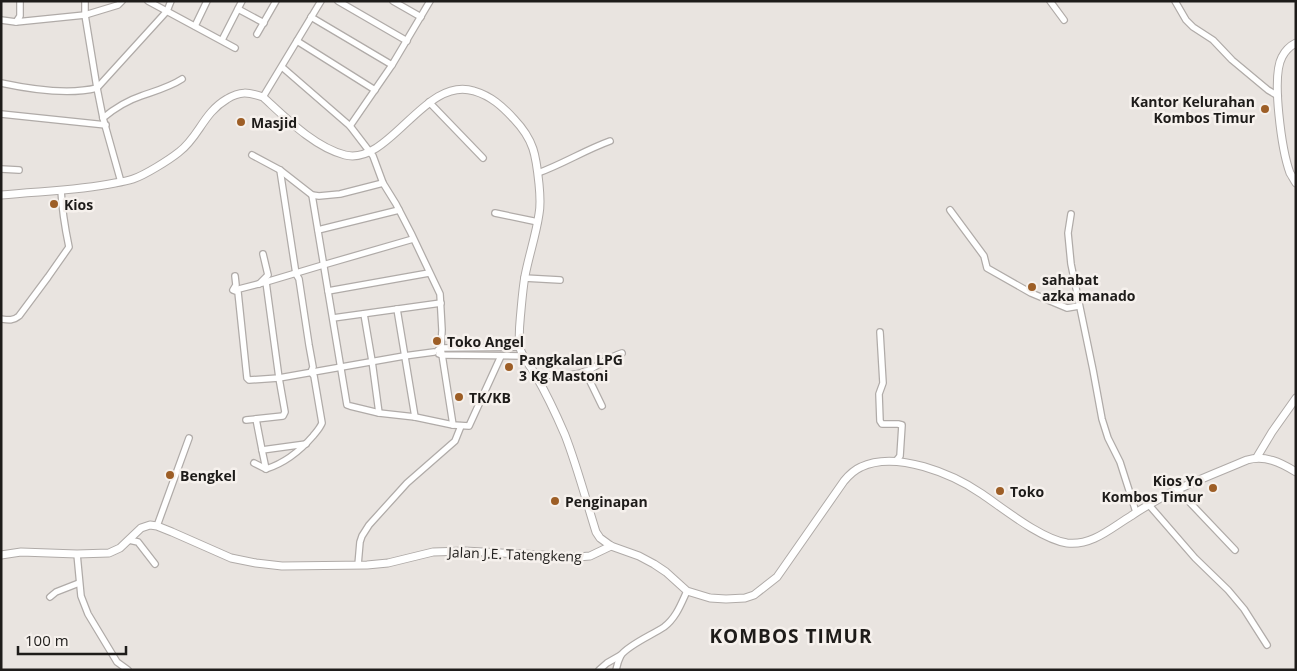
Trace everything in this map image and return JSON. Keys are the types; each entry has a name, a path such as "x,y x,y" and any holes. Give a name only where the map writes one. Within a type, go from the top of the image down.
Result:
{"street":[{"path":"16,22 20,16 20,1"},
{"path":"85,1 84,15 97,88 103,118 121,182"},
{"path":"1,20 16,22 84,15 118,5 122,1"},
{"path":"148,1 235,48"},
{"path":"1,83 72,92 97,88 167,10 171,1"},
{"path":"194,26 207,1"},
{"path":"222,40 242,1"},
{"path":"257,34 276,1"},
{"path":"263,97 321,1"},
{"path":"338,1 407,41"},
{"path":"393,1 421,18"},
{"path":"350,126 392,65 430,1"},
{"path":"1050,1 1064,20"},
{"path":"1175,1 1186,20 1193,27 1213,40 1232,60 1278,96"},
{"path":"238,9 264,23"},
{"path":"311,17 392,65"},
{"path":"297,41 375,90"},
{"path":"1296,43 1282,58 1279,68 1278,96 1284,146 1290,173 1296,183"},
{"path":"282,67 350,126 368,152 373,156 383,183 440,294 441,348 454,425"},
{"path":"103,118 120,104 176,84 182,79"},
{"path":"1,194 101,186 134,179 179,152 190,142 210,112 219,103 240,93 263,97 313,140 331,150 356,156 382,144 429,102 451,91 468,89 484,94 497,102 521,126 535,151 540,212 524,278 520,347 523,356 536,375 565,436 596,532 600,538 611,546 639,556 654,564 666,572 686,591 710,598 745,598 754,595 777,577 844,481 852,472 863,466 878,462 896,461 933,469 980,493 1033,529 1048,537 1066,543 1082,543 1105,534 1149,505 1178,490 1247,460 1257,457 1268,459 1296,472"},
{"path":"429,102 483,158"},
{"path":"1,114 106,125"},
{"path":"538,173 610,141"},
{"path":"252,155 280,170 312,195 340,194 383,183"},
{"path":"1,169 19,170"},
{"path":"280,170 313,367 310,372"},
{"path":"1,319 11,320 19,316 69,247 63,218 61,190"},
{"path":"312,195 347,404 379,413 469,426 501,356"},
{"path":"318,230 398,210"},
{"path":"950,210 984,256 987,268 1031,293 1067,308 1079,306"},
{"path":"496,212 538,222"},
{"path":"1072,214 1068,232 1068,244 1099,407 1104,429 1120,462 1136,512"},
{"path":"233,290 296,274 413,239"},
{"path":"259,284 268,275 263,254"},
{"path":"328,291 429,272"},
{"path":"233,290 236,285 235,276"},
{"path":"524,278 560,280"},
{"path":"246,420 283,416 285,414 266,282"},
{"path":"233,290 238,292 247,378 249,380 279,378 434,352 441,348 520,347"},
{"path":"333,318 441,303"},
{"path":"397,309 415,417"},
{"path":"364,314 379,413"},
{"path":"880,332 883,383 879,394 880,421 882,424 902,425 900,456 896,461"},
{"path":"477,347 478,356"},
{"path":"434,352 442,355 523,356"},
{"path":"536,375 573,375 622,353"},
{"path":"585,371 602,406"},
{"path":"254,463 266,469 273,467 293,456 320,428 322,422 314,376 310,372"},
{"path":"1257,457 1296,398"},
{"path":"256,419 266,469"},
{"path":"358,565 360,542 369,525 407,483 456,441 461,426"},
{"path":"1,555 21,552 108,553 120,548 141,528 157,526 189,438"},
{"path":"262,450 306,444"},
{"path":"1178,490 1235,550"},
{"path":"1149,505 1194,558 1239,603 1267,645"},
{"name":"Jalan J.E. Tatengkeng","path":"157,526 231,558 282,566 388,563 433,552 465,551 578,557 590,556 611,546"},
{"path":"129,540 138,542 155,564"},
{"path":"77,554 81,596 88,614 117,662 128,670"},
{"path":"50,597 56,592 79,583"},
{"path":"599,670 664,626 679,609 686,591"},
{"path":"616,670 621,655"}],"place":[{"name":"Kantor Kelurahan Kombos Timur","path":"1265,109"},
{"name":"Masjid","path":"241,122"},
{"name":"Kios","path":"54,204"},
{"name":"sahabat azka manado","path":"1032,287"},
{"name":"Toko Angel","path":"437,341"},
{"name":"Pangkalan LPG 3 Kg Mastoni","path":"509,367"},
{"name":"TK/KB","path":"459,397"},
{"name":"Bengkel","path":"170,475"},
{"name":"Kios Yo Kombos Timur","path":"1213,488"},
{"name":"Toko","path":"1000,491"},
{"name":"Penginapan","path":"555,501"}],"district":[{"name":"KOMBOS TIMUR","path":"791,636"}]}
